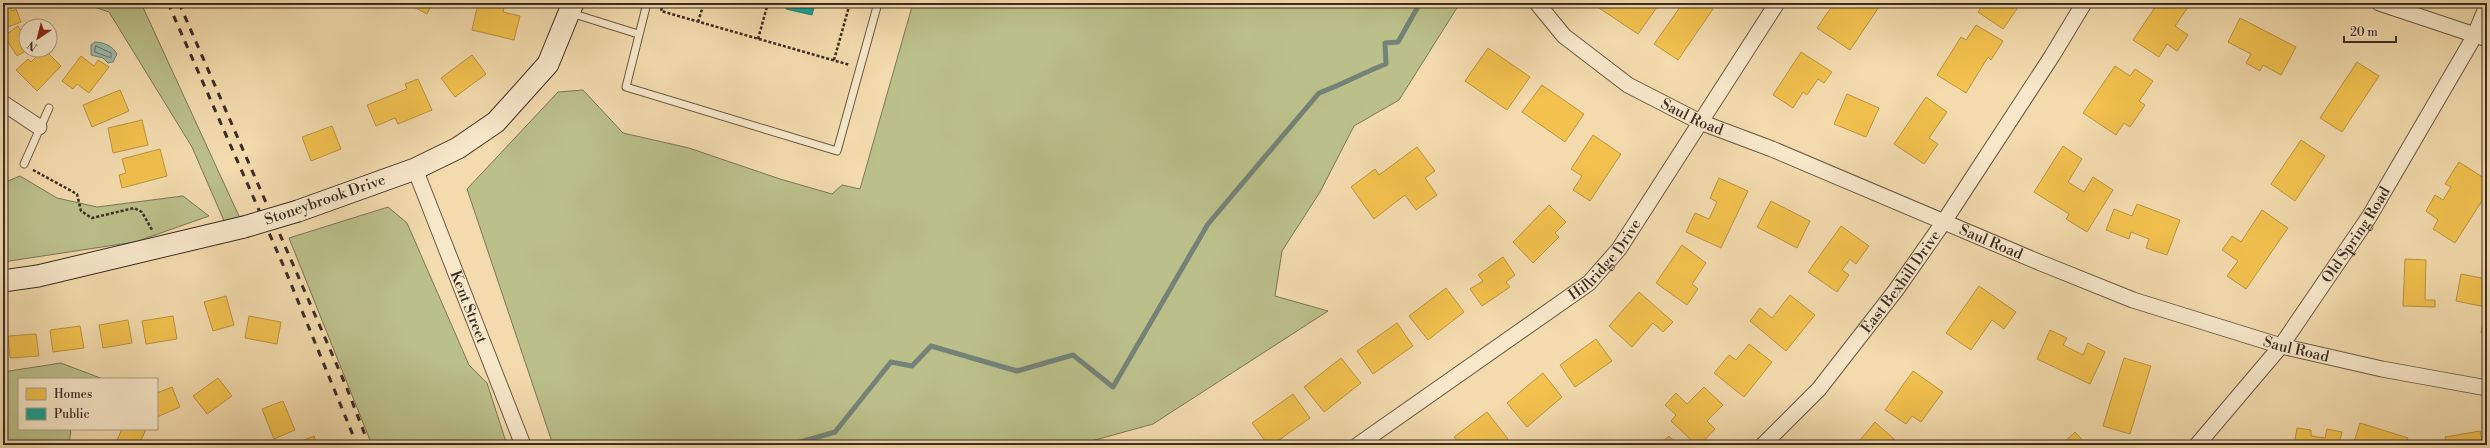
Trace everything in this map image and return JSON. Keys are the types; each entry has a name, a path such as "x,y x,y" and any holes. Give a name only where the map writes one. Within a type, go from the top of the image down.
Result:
{"street":[{"name":"Saul Road","path":"1537,3 1564,36 1601,66 1628,85 1700,122 1772,149 1943,223 2133,300 2281,346 2382,369 2487,388"},
{"name":"Hillridge Drive","path":"1358,445 1589,283 1619,249 1777,3"},
{"name":"East Bexhill Drive","path":"1763,445 1819,388 1896,290 1943,223 2052,56 2084,3"},
{"path":"2379,3 2480,38"},
{"name":"Old Spring Road","path":"2197,445 2281,346 2369,217 2480,38 2487,6"},
{"name":"Stoneybrook Drive","path":"3,281 38,276 244,227 298,211 415,169 458,148 496,122 548,64 571,8"},
{"path":"3,103 39,127"},
{"name":"Kent Street","path":"415,169 523,445"}],"lane":[{"path":"647,3 626,86 837,151 878,3"},
{"path":"571,8 638,34"},
{"path":"24,164 39,127 49,108"}],"path":[{"path":"663,3 661,11 860,68"},
{"path":"698,22 704,3"},
{"path":"758,39 768,3"},
{"path":"834,60 850,3"},
{"path":"24,164 77,194 81,211 92,218 134,208 142,212 153,232"}],"green space":[{"path":"82,3 141,3 244,227 228,230 192,147 109,12"},
{"path":"913,3 1460,3 1399,100 1354,126 1320,192 1282,251 1275,296 1328,311 1153,424 1077,445 553,445 467,189 558,92 583,90 623,133 689,148 780,179 832,194 842,185 860,189"},
{"path":"20,176 57,198 97,207 183,196 209,216 135,242 3,262 3,183"},
{"path":"388,207 407,223 469,365 487,383 507,445 372,445 289,238"},
{"path":"61,363 100,378 18,378 18,430 71,430 69,445 3,445 3,372"}],"water":[{"path":"95,42 108,45 115,51 117,54 113,62 108,63 103,58 91,55 91,45"}],"building: Homes":[{"path":"3,3 9,3 12,11 16,9 19,18 18,18 18,23 3,29"},
{"path":"397,3 406,3 404,7"},
{"path":"406,3 438,3 436,8 431,6 427,14"},
{"path":"478,3 505,3 503,12 520,16 514,40 472,30"},
{"path":"1603,3 1660,3 1638,34 1599,8"},
{"path":"1683,3 1704,3 1713,9 1678,60 1654,44"},
{"path":"1834,3 1873,3 1879,7 1850,50 1817,28"},
{"path":"1984,3 2021,3 2003,29 1978,12"},
{"path":"2158,3 2191,3 2175,26 2188,35 2177,51 2167,44 2159,57 2133,40"},
{"path":"2240,18 2296,47 2281,75 2263,65 2260,71 2246,63 2251,54 2228,42"},
{"path":"1976,25 2003,41 1991,60 1988,57 1966,93 1937,75 1961,37 1966,40"},
{"path":"18,26 18,55 17,56 4,36"},
{"path":"1488,48 1530,77 1507,110 1465,81"},
{"path":"1801,52 1832,72 1824,83 1818,79 1807,95 1803,92 1793,108 1773,95"},
{"path":"472,55 486,74 455,97 441,78"},
{"path":"81,56 94,66 98,60 109,67 89,93 77,84 73,89 62,81"},
{"path":"35,58 53,58 61,66 37,91 16,70 28,59 31,62"},
{"path":"2357,62 2379,76 2342,132 2320,118"},
{"path":"2115,66 2130,76 2135,69 2153,81 2139,101 2145,105 2130,127 2124,123 2116,135 2083,113"},
{"path":"418,79 432,110 398,124 395,118 376,126 367,105 407,89 405,84"},
{"path":"1542,85 1584,114 1565,142 1522,112"},
{"path":"120,90 129,111 92,127 83,105"},
{"path":"1847,94 1879,108 1866,137 1834,124"},
{"path":"1926,97 1947,112 1929,138 1938,144 1924,164 1894,144"},
{"path":"142,120 148,145 113,153 108,128"},
{"path":"332,126 341,149 311,161 302,137"},
{"path":"1593,135 1621,154 1590,201 1573,190 1582,176 1571,169"},
{"path":"2301,140 2325,156 2295,201 2271,184"},
{"path":"2063,146 2082,159 2068,182 2084,192 2093,177 2113,190 2087,232 2066,219 2069,214 2034,192"},
{"path":"1417,147 1435,171 1425,178 1437,195 1416,210 1405,195 1374,219 1351,187 1375,169 1379,175"},
{"path":"160,149 167,176 122,188 119,175 126,173 122,159"},
{"path":"2459,162 2487,180 2487,193 2455,243 2433,229 2438,220 2426,211 2435,195 2443,200 2451,187 2445,184"},
{"path":"1719,178 1748,191 1721,248 1686,232 1695,213 1709,219 1717,202 1710,198"},
{"path":"1771,201 1810,221 1797,248 1757,227"},
{"path":"2137,204 2180,220 2167,255 2146,248 2149,239 2131,232 2129,239 2106,230 2114,209 2132,216"},
{"path":"1549,205 1566,222 1555,233 1559,237 1533,263 1513,242"},
{"path":"2262,210 2288,228 2246,289 2227,276 2238,261 2222,250 2232,236 2241,242"},
{"path":"1841,226 1869,246 1856,264 1850,259 1842,270 1849,275 1837,292 1808,272"},
{"path":"1682,245 1706,263 1692,284 1698,289 1687,305 1656,283"},
{"path":"1503,257 1515,275 1506,282 1510,287 1482,306 1470,289 1483,281 1478,275"},
{"path":"2405,259 2426,260 2425,300 2435,300 2435,307 2403,306"},
{"path":"2461,274 2487,279 2487,334 2481,333 2486,307 2456,301"},
{"path":"1979,286 2016,312 2004,329 1992,320 1971,350 1946,333"},
{"path":"1446,288 1464,312 1428,340 1409,316"},
{"path":"1639,292 1673,322 1663,332 1653,323 1632,347 1609,326"},
{"path":"1790,295 1815,315 1786,351 1750,321 1760,308 1772,318"},
{"path":"226,296 234,325 213,331 204,302"},
{"path":"173,316 177,339 146,344 142,321"},
{"path":"249,316 281,322 277,344 245,338"},
{"path":"128,320 132,343 103,348 99,325"},
{"path":"1397,323 1413,346 1373,374 1357,351"},
{"path":"80,326 84,348 53,352 50,330"},
{"path":"2050,330 2067,338 2063,345 2083,355 2088,343 2105,352 2090,384 2037,359"},
{"path":"36,334 39,356 10,358 8,336"},
{"path":"1596,339 1612,361 1575,387 1560,365"},
{"path":"1749,344 1772,362 1744,397 1714,373 1729,355 1736,360"},
{"path":"1341,358 1361,383 1324,412 1304,387"},
{"path":"2124,358 2151,366 2130,434 2103,426"},
{"path":"1913,371 1943,392 1921,422 1912,416 1906,424 1885,410"},
{"path":"1543,373 1562,397 1527,427 1507,403"},
{"path":"218,378 232,396 207,414 193,396"},
{"path":"172,387 180,407 158,417 158,393"},
{"path":"1704,387 1723,405 1707,421 1715,429 1700,445 1696,445 1671,421 1676,415 1665,405 1676,393 1687,404"},
{"path":"1293,394 1310,418 1272,445 1268,445 1252,423"},
{"path":"283,401 295,430 274,439 262,409"},
{"path":"1487,412 1508,439 1500,445 1490,443 1461,445 1454,437"},
{"path":"1875,422 1894,439 1889,445 1856,445"},
{"path":"2360,423 2408,438 2405,445 2353,445"},
{"path":"2297,428 2311,430 2311,436 2325,438 2327,429 2342,432 2339,445 2294,445"},
{"path":"122,430 146,430 139,445 115,445"},
{"path":"2480,431 2483,445 2446,445 2445,437"},
{"path":"2075,432 2087,445 2061,445"},
{"path":"314,436 317,444 304,445 302,441"},
{"path":"1669,436 1677,445 1659,445"}],"building: Public":[{"path":"787,3 815,3 812,15 786,9"}],"waterway":[{"path":"790,445 835,432 891,362 912,366 931,346 1017,371 1073,355 1113,387 1208,224 1319,93 1386,64 1385,43 1398,42 1420,3"}],"railway":[{"path":"168,3 284,267 357,445"},
{"path":"179,3 346,386 369,445"}]}
